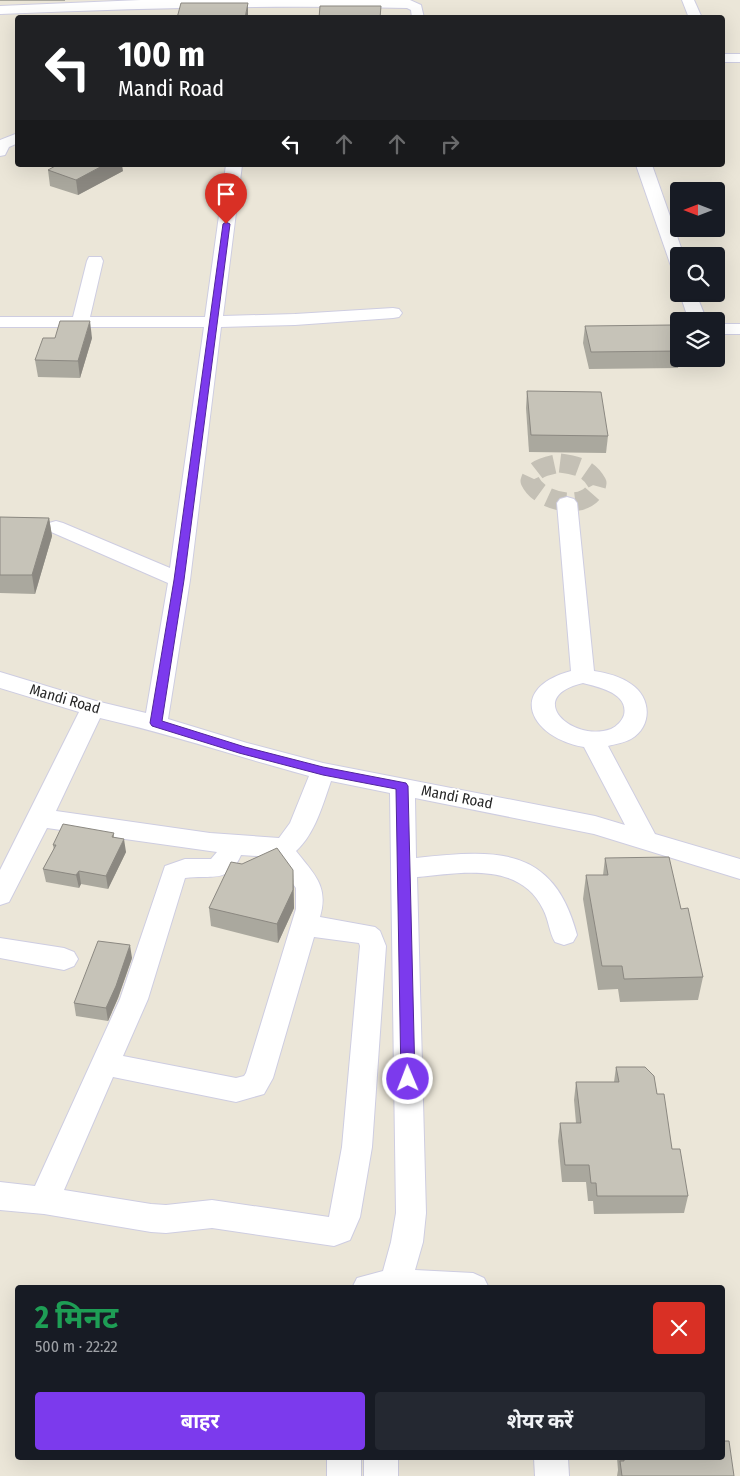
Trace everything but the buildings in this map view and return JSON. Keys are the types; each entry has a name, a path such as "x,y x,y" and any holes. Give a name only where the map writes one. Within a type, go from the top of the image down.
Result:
{"street":[{"path":"688,0 695,15"},
{"path":"19,15 274,11 322,1 410,4 417,8 418,15"},
{"path":"0,10 152,2 274,11"},
{"path":"0,16 15,15"},
{"path":"725,58 740,58"},
{"path":"0,152 3,144 15,138"},
{"path":"156,723 179,580 234,167"},
{"path":"645,167 672,247"},
{"path":"80,322 95,261"},
{"path":"0,322 213,323 321,320 392,313"},
{"path":"725,329 740,330"},
{"path":"567,502 583,676"},
{"path":"56,527 179,580"},
{"path":"583,676 612,682 624,688 633,697 637,707 637,717 631,726 622,734 593,740 579,738 560,730 546,718 543,708 544,698 553,686 570,678 583,676"},
{"name":"Mandi Road","path":"0,680 93,708 156,723 243,750 323,771 548,814 595,825 740,869"},
{"path":"0,894 40,818 93,708"},
{"path":"593,740 646,840"},
{"path":"40,818 232,845 280,848 289,843 300,829 323,771"},
{"path":"385,1285 404,1260 408,1247 411,1213 402,786"},
{"path":"44,1200 134,999 174,873 182,869 221,866 225,862 232,845"},
{"path":"105,1064 236,1090 254,1085 259,1078 309,909 310,893 308,885 280,848"},
{"path":"404,869 485,862 510,866 525,873 548,892 554,903 564,935"},
{"path":"0,1196 44,1200 159,1219 186,1218 206,1214 334,1232 339,1230 345,1217 357,1147 373,946 371,938 366,934 304,926"},
{"path":"0,948 64,960"},
{"path":"344,1460 344,1476"},
{"path":"381,1460 381,1476"},
{"path":"551,1460 552,1476"}],"tunnel":[{"path":"560,463 577,466 590,474 597,483 593,492 586,498 566,502 545,496 536,489 530,481 532,476 542,468 560,463"}],"route":[{"path":"226,224 179,580 156,723 243,750 323,771 402,786 408,1079"}]}
